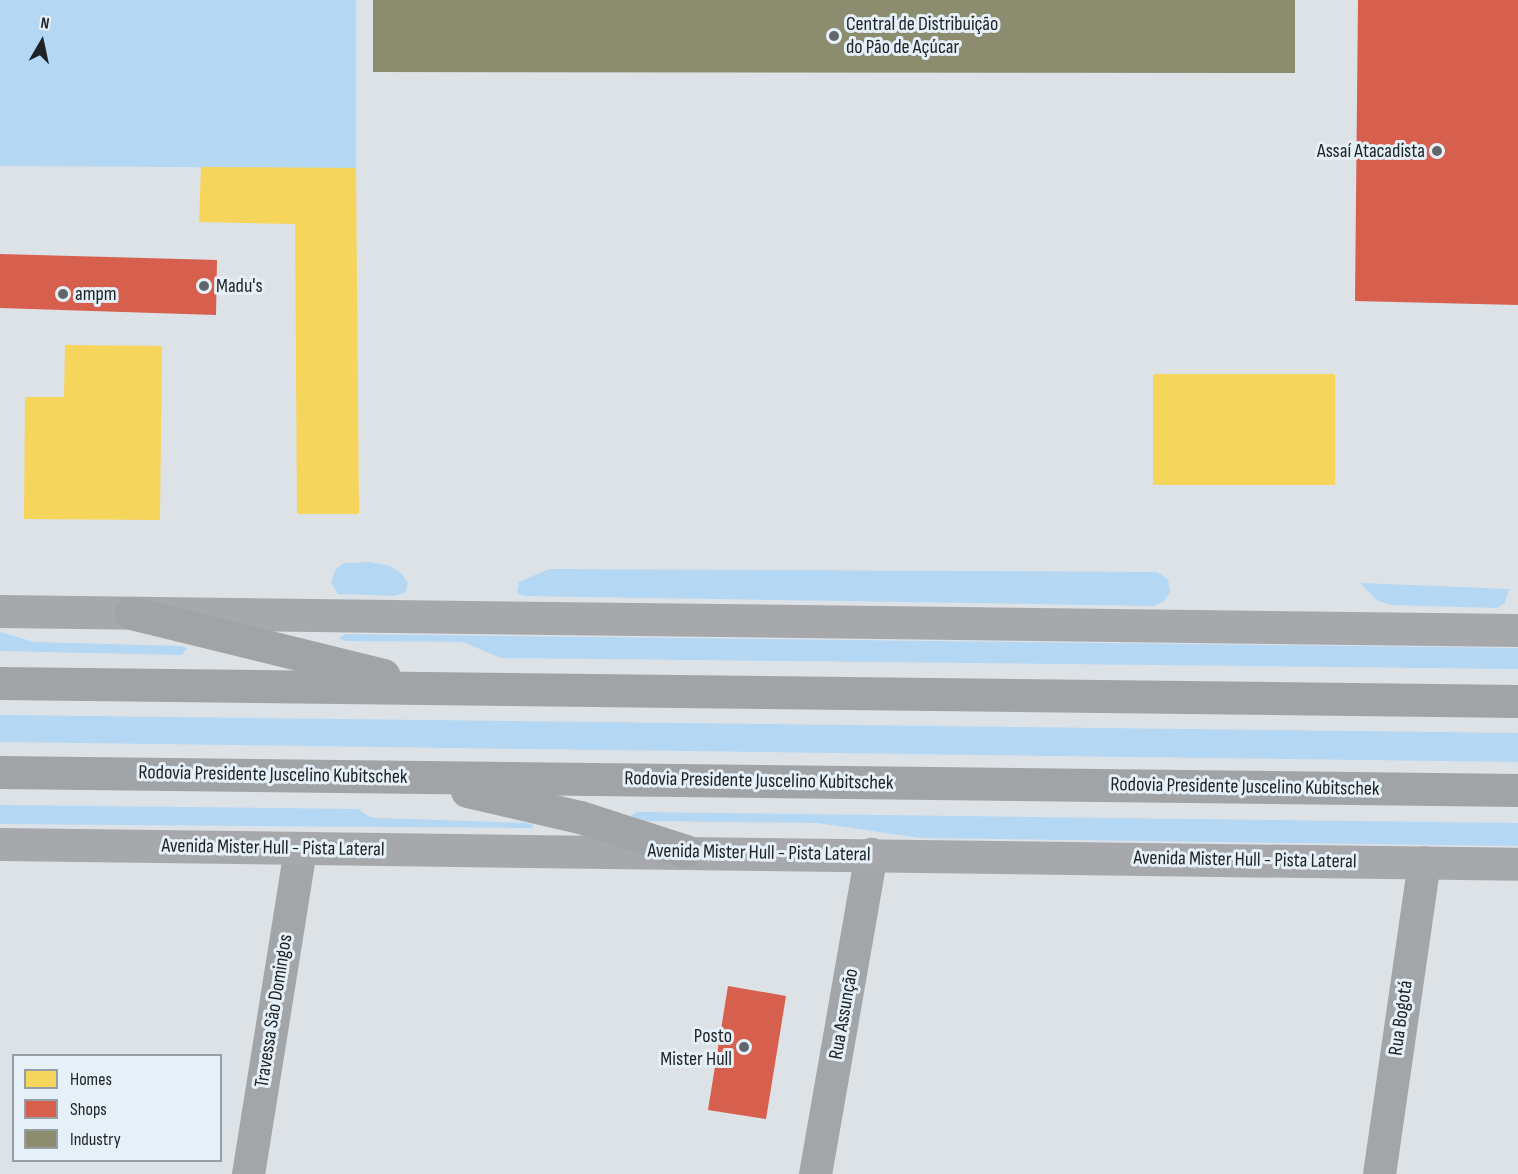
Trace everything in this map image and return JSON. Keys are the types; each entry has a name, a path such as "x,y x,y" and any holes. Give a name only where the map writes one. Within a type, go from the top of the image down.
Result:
{"highway":[{"path":"131,613 438,688"},
{"path":"0,683 1518,701"},
{"name":"Rodovia Presidente Juscelino Kubitschek","path":"0,772 1518,790"},
{"path":"400,777 580,817 686,851"}],"main road":[{"path":"0,611 1518,630"},
{"name":"Avenida Mister Hull - Pista Lateral","path":"0,844 686,851 1518,864"}],"street":[{"name":"Travessa São Domingos","path":"248,1174 300,848"},
{"name":"Rua Assunção","path":"815,1174 871,854"},
{"name":"Rua Bogotá","path":"1379,1174 1424,862"}],"shaded area":[{"path":"0,0 356,0 356,168 0,166"},
{"path":"369,562 388,565 400,572 408,583 405,593 392,596 338,594 331,582 336,569 344,563"},
{"path":"549,569 1157,572 1168,579 1170,592 1164,601 1154,606 524,596 517,593 519,582"},
{"path":"1360,583 1509,589 1505,603 1497,608 1391,605 1378,601"},
{"path":"0,632 34,642 187,648 182,655 0,651"},
{"path":"345,634 1518,648 1518,669 501,658 463,642 345,641 339,638"},
{"path":"0,715 1518,733 1518,762 0,742"},
{"path":"0,805 358,809 370,817 527,823 532,824 534,828 0,824"},
{"path":"637,812 1518,823 1518,846 921,838 817,823 645,821 631,816"}],"building: Homes":[{"path":"201,167 356,168 359,514 297,514 295,224 199,222"},
{"path":"65,345 162,346 160,520 24,519 25,397 64,397"},
{"path":"1153,374 1335,374 1335,485 1153,485"}],"building: Shops":[{"name":"Assaí Atacadista","path":"1358,0 1518,0 1518,305 1355,301"},
{"path":"0,254 217,260 216,315 0,308"},
{"path":"728,986 786,996 766,1119 708,1110"}],"building: Industry":[{"name":"Central de Distribuição do Pão de Açúcar","path":"373,0 1295,0 1295,73 373,72"}],"place":[{"name":"Central de Distribuição do Pão de Açúcar","path":"834,36"},
{"name":"Assaí Atacadista","path":"1437,151"},
{"name":"Madu's","path":"204,286"},
{"name":"ampm","path":"63,294"},
{"name":"Posto Mister Hull","path":"744,1047"}]}
